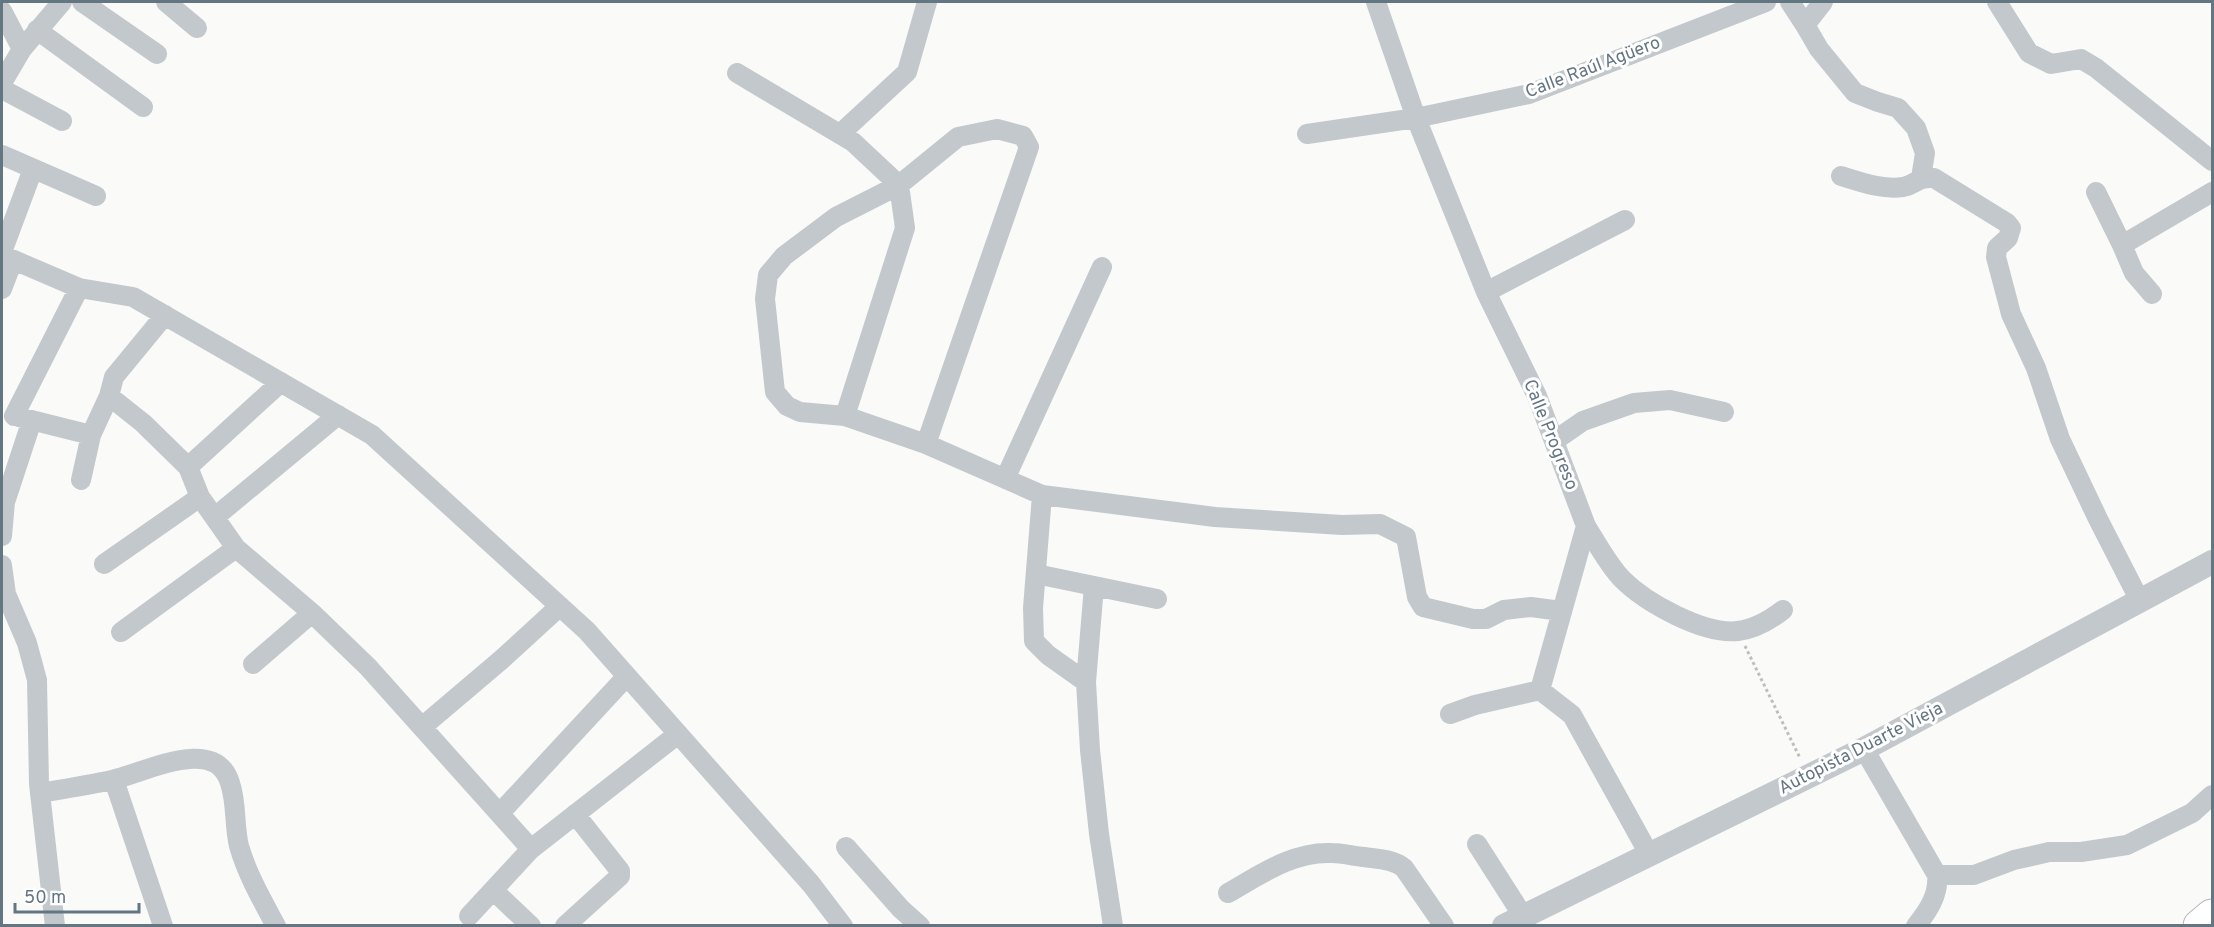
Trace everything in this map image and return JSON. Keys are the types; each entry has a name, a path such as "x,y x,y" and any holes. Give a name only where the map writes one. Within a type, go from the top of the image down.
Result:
{"highway":[{"path":"2200,926 2212,916"}],"street":[{"path":"2,83 22,49 62,2"},
{"path":"82,2 157,54"},
{"path":"166,2 197,28"},
{"path":"840,134 907,72 927,2"},
{"name":"Calle Progreso","path":"1376,2 1416,118 1486,292 1537,396 1586,526 1621,579 1651,602 1713,629 1737,631"},
{"name":"Calle Raúl Agüero","path":"1307,134 1416,118 1529,94 1766,2"},
{"path":"1790,2 1819,50 1855,93 1898,108 1916,128 1925,153 1921,178"},
{"path":"1805,25 1823,2"},
{"path":"1997,2 2029,52 2051,64 2080,59 2096,68 2212,160"},
{"path":"2,11 22,49"},
{"path":"38,30 143,107"},
{"path":"737,73 853,142 899,185 905,228 845,416"},
{"path":"2,89 62,121"},
{"path":"926,444 1029,147 1023,136 997,129 958,137 899,185 836,217 784,256 768,275 765,299 775,392 787,406 800,412 845,416 926,444 1042,495 1215,517 1342,525 1380,524 1406,537 1417,597 1424,607 1473,619 1486,619 1504,610 1531,607 1561,611"},
{"path":"2,154 96,196"},
{"path":"2,289 5,255 33,169"},
{"path":"1841,176 1881,187 1904,187 1921,178 1934,178 2007,223 2011,228 2008,238 1997,248 1996,257 2011,314 2036,368 2060,439 2140,601"},
{"path":"2096,192 2134,273 2152,294"},
{"path":"2122,245 2212,192"},
{"path":"1486,292 1625,220"},
{"path":"5,255 79,288 133,297 372,435 587,632 811,884 843,926"},
{"path":"1005,479 1102,267"},
{"path":"2,536 16,417 79,288"},
{"path":"81,480 91,435 109,396 114,377 165,315"},
{"path":"188,467 281,382"},
{"path":"109,396 142,423 188,467 200,497 236,548 312,613 368,667 531,849"},
{"path":"1554,441 1583,421 1634,403 1670,400 1724,412"},
{"path":"214,517 338,415"},
{"path":"16,417 91,435"},
{"path":"1042,495 1033,608 1034,641 1048,655 1086,682"},
{"path":"105,564 200,497"},
{"path":"1540,690 1586,526"},
{"path":"121,632 236,548"},
{"name":"Autopista Duarte Vieja","path":"1514,921 1864,749 2212,562"},
{"path":"2,565 6,594 27,644 37,680 40,793 55,926"},
{"path":"1036,574 1157,599"},
{"path":"1094,586 1086,682 1090,750 1099,834 1113,926"},
{"path":"422,727 560,606"},
{"path":"1737,631 1767,622 1783,610"},
{"path":"253,664 312,613"},
{"path":"500,813 627,676"},
{"path":"1450,714 1475,705 1540,690"},
{"path":"1540,690 1572,715 1649,854"},
{"path":"469,916 531,849 678,734"},
{"path":"1864,749 1937,875 1938,884 1935,896 1927,912 1916,926"},
{"path":"40,793 114,780 172,761 203,758 220,766 230,781 236,809 239,845 252,879 276,926"},
{"path":"114,780 163,926"},
{"path":"1937,875 1974,875 2014,860 2049,852 2081,852 2127,845 2192,813 2212,795"},
{"path":"565,926 620,876 620,872 575,814"},
{"path":"1477,844 1514,921"},
{"path":"846,847 901,909 920,926"},
{"path":"1228,893 1281,863 1310,855 1330,853 1388,861 1398,863 1404,868 1444,926"},
{"path":"493,890 531,926"}],"path":[{"path":"1737,631 1809,776"}]}
